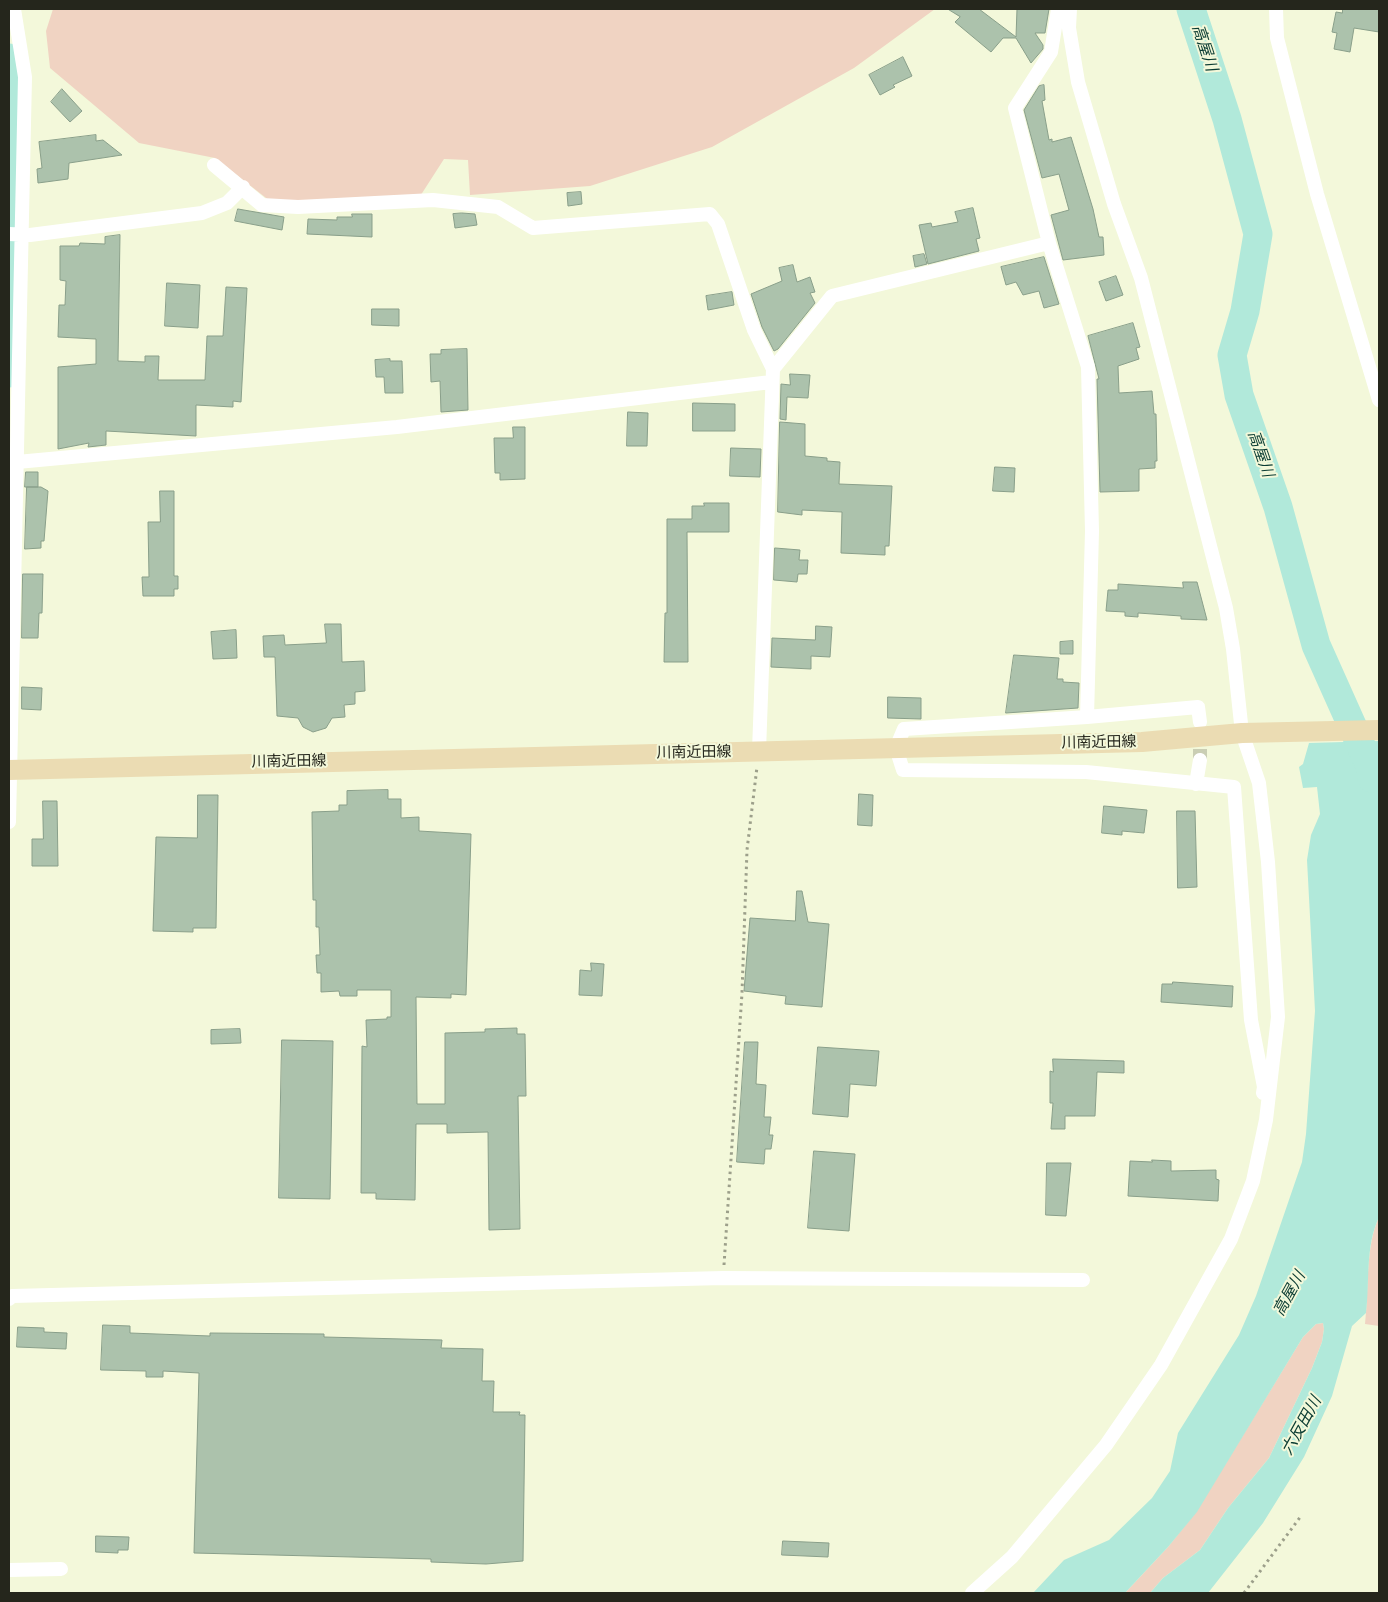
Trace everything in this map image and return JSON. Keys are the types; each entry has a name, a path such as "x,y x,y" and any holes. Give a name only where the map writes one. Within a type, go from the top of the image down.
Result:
{"main road":[{"name":"川南近田線","path":"9,770 1142,742 1251,733 1379,730"}],"street":[{"path":"9,822 17,462 15,234 24,76 14,9"},
{"path":"1058,9 1051,52 1015,108 1050,243 1088,367 1092,530 1087,717"},
{"path":"972,1593 1012,1557 1106,1445 1161,1365 1231,1239 1253,1181 1266,1120 1278,1018 1259,783 1226,608 1141,278 1114,204 1078,82 1069,28 1070,9"},
{"path":"1276,9 1277,38 1316,194 1379,400"},
{"path":"214,165 243,187 262,205 298,207 433,200 498,207 534,228 710,214 718,224 754,330 772,375 759,751"},
{"path":"15,234 202,213 227,203 243,187"},
{"path":"17,462 397,427 772,375 832,296 1050,243"},
{"path":"1200,722 1198,707 1087,717 904,729 896,748 903,770 1086,772 1234,787 1251,1020 1264,1087 1260,1114 1266,1120"},
{"path":"1196,784 1200,760"},
{"path":"9,1299 22,1296 426,1284 723,1278 1083,1280"},
{"path":"9,1570 61,1569"}],"path":[{"path":"723,1278 742,993 747,850 759,751"},
{"path":"1244,1593 1301,1516"}],"shaded area":[{"path":"53,9 935,9 854,68 712,147 590,186 470,195 468,160 444,159 417,201 275,205 215,158 139,143 50,68 46,31"},
{"path":"1379,1217 1379,1326 1365,1324 1369,1255"},
{"path":"1323,1323 1322,1342 1312,1368 1269,1458 1228,1508 1200,1550 1163,1578 1150,1593 1125,1593 1168,1547 1196,1512 1303,1337 1316,1324"}],"water":[{"name":"六反田川","path":"1379,741 1379,1217 1370,1252 1366,1313 1352,1326 1332,1396 1304,1457 1263,1523 1208,1593 1150,1593 1163,1578 1200,1550 1228,1508 1269,1458 1312,1368 1322,1342 1323,1323 1316,1324 1303,1337 1197,1512 1168,1547 1125,1593 1033,1593 1064,1560 1109,1540 1152,1498 1170,1471 1178,1433 1239,1335 1256,1296 1302,1162 1306,1134 1315,1011 1307,860 1311,835 1320,814 1317,787 1303,788 1299,767 1303,764 1309,743"}],"building":[{"path":"948,9 979,9 1016,37 1017,9 1049,9 1045,33 1035,33 1043,45 1043,49 1031,63 1016,38 1003,38 991,52 955,22 960,17"},
{"path":"1343,9 1379,9 1379,32 1354,28 1350,52 1334,49 1337,33 1332,32 1336,12 1342,13"},
{"path":"903,57 912,76 893,85 895,87 880,95 869,75"},
{"path":"1044,85 1045,100 1042,101 1049,140 1052,139 1052,142 1071,137 1093,209 1099,237 1103,237 1104,255 1063,260 1051,215 1069,210 1059,174 1042,178 1024,110 1039,86"},
{"path":"62,89 82,111 70,122 51,102"},
{"path":"96,135 96,141 103,140 122,155 69,163 68,179 38,183 37,169 42,168 39,142"},
{"path":"581,192 582,204 568,206 567,193"},
{"path":"973,208 980,238 976,239 979,251 928,264 919,225 931,223 932,227 958,222 955,212"},
{"path":"238,209 284,217 282,230 235,221"},
{"path":"352,214 372,214 372,237 307,234 308,219 337,220 337,217 352,217"},
{"path":"453,214 475,214 477,225 455,228"},
{"path":"120,235 118,361 145,362 145,356 159,356 158,380 205,380 207,336 223,336 226,287 247,288 241,402 233,401 233,407 196,405 196,436 106,431 106,445 88,447 89,443 58,449 58,367 96,364 96,339 58,337 59,305 65,305 66,281 60,280 60,246 79,246 80,243 105,244 105,237"},
{"path":"924,254 927,264 915,267 913,256"},
{"path":"1044,257 1059,304 1044,308 1039,291 1023,295 1016,282 1006,285 1001,267"},
{"path":"793,265 797,282 810,277 815,292 810,293 815,303 778,349 774,351 762,327 751,294 782,281 779,268"},
{"path":"1116,276 1123,295 1106,301 1099,282"},
{"path":"167,283 200,285 198,328 165,326"},
{"path":"732,292 734,305 708,310 706,296"},
{"path":"372,309 399,309 399,326 372,325"},
{"path":"1133,323 1140,347 1136,348 1139,359 1118,366 1119,393 1152,391 1154,414 1156,414 1157,461 1155,461 1155,468 1139,469 1139,491 1100,492 1097,379 1099,379 1088,336"},
{"path":"467,349 468,410 441,412 440,381 431,382 430,354 441,354 441,350"},
{"path":"390,359 390,361 402,361 403,393 385,393 384,377 376,377 375,360"},
{"path":"790,374 810,375 808,398 787,397 786,420 780,419 781,384 790,385"},
{"path":"693,403 735,404 735,431 693,431"},
{"path":"628,412 648,413 647,446 627,446"},
{"path":"780,422 805,424 805,456 827,458 827,461 840,462 839,484 892,486 889,546 885,546 885,555 841,553 842,512 802,510 802,515 778,512"},
{"path":"513,427 525,427 525,479 500,480 500,473 495,473 494,438 513,438"},
{"path":"731,448 761,449 760,477 730,476"},
{"path":"995,467 1015,468 1014,492 993,491"},
{"path":"26,472 38,472 38,487 25,487"},
{"path":"27,487 41,487 48,491 44,541 41,541 41,548 25,549"},
{"path":"160,491 174,491 174,576 178,576 178,589 174,589 174,596 143,596 142,577 149,577 148,522 160,522"},
{"path":"704,503 729,503 729,532 687,532 688,662 664,662 665,613 667,613 667,519 692,519 692,506 704,506"},
{"path":"775,548 800,550 799,560 808,560 807,574 798,574 797,582 774,580"},
{"path":"23,574 43,574 42,613 39,613 38,638 22,638"},
{"path":"1183,582 1197,582 1207,620 1181,619 1181,616 1138,613 1138,617 1125,616 1125,612 1106,611 1108,590 1118,590 1118,584 1183,588"},
{"path":"325,624 341,624 342,662 364,661 365,691 355,692 355,704 344,705 345,717 332,718 326,728 313,732 303,727 298,718 277,716 275,657 264,657 263,636 284,635 285,645 326,643"},
{"path":"816,626 832,627 830,657 811,656 811,669 771,667 772,638 815,640"},
{"path":"236,630 237,658 213,659 211,632"},
{"path":"1073,641 1073,654 1060,654 1060,642"},
{"path":"1014,655 1059,658 1057,679 1063,679 1063,682 1079,683 1078,708 1006,713"},
{"path":"22,687 42,688 41,710 22,709"},
{"path":"888,697 921,698 921,719 888,718"},
{"path":"388,790 388,799 401,799 401,818 419,817 419,831 471,834 466,995 451,994 451,998 416,997 417,1104 445,1104 445,1033 485,1032 485,1029 517,1028 517,1034 525,1034 526,1096 518,1096 520,1229 489,1230 488,1132 447,1133 447,1124 416,1124 415,1200 376,1199 376,1193 361,1193 362,1046 367,1047 366,1020 387,1019 387,1017 391,1017 391,990 357,990 357,996 340,996 339,991 321,992 321,973 317,973 316,955 320,955 319,927 316,927 316,900 313,900 312,812 339,811 339,805 347,805 347,791"},
{"path":"859,794 873,795 872,826 858,825"},
{"path":"198,795 218,795 216,928 193,928 193,932 153,931 156,837 197,838"},
{"path":"43,801 57,801 58,866 32,866 32,839 43,839"},
{"path":"1104,806 1147,810 1144,833 1122,831 1122,835 1102,833"},
{"path":"1177,811 1195,811 1197,887 1178,888"},
{"path":"797,891 802,891 808,922 829,924 822,1007 785,1004 786,996 744,991 750,918 795,921"},
{"path":"591,963 604,964 602,996 579,995 580,970 591,971"},
{"path":"1173,982 1233,986 1232,1007 1161,1002 1162,984 1172,984"},
{"path":"240,1029 241,1043 211,1044 211,1030"},
{"path":"282,1040 333,1041 330,1199 279,1198"},
{"path":"745,1042 758,1042 756,1084 766,1085 764,1117 771,1117 769,1135 773,1135 771,1149 765,1149 764,1164 737,1162"},
{"path":"818,1047 879,1051 876,1086 850,1084 848,1117 813,1114"},
{"path":"1053,1059 1124,1061 1124,1073 1097,1072 1095,1116 1065,1116 1065,1129 1051,1129 1053,1103 1050,1103 1050,1071 1053,1072"},
{"path":"814,1151 855,1154 849,1231 808,1228"},
{"path":"1152,1160 1171,1161 1171,1171 1216,1170 1216,1179 1219,1180 1218,1201 1128,1196 1130,1161 1152,1162"},
{"path":"1047,1163 1071,1163 1066,1216 1046,1215"},
{"path":"103,1325 130,1326 130,1333 210,1336 210,1333 324,1334 324,1337 442,1340 441,1348 483,1349 482,1381 494,1381 493,1412 520,1412 519,1415 525,1415 523,1561 486,1564 431,1562 431,1559 194,1553 199,1373 163,1371 163,1377 146,1377 146,1371 101,1370"},
{"path":"18,1327 44,1328 44,1332 67,1333 66,1349 17,1347"},
{"path":"96,1536 129,1537 128,1550 118,1550 118,1553 96,1552"},
{"path":"783,1541 829,1543 828,1557 782,1555"}],"waterway":[{"name":"高屋川","path":"1191,9 1227,119 1258,234 1245,311 1232,355 1239,395 1278,507 1316,645 1371,768 1372,778"},
{"path":"9,58 14,109 9,373"}],"tunnel":[{"path":"1200,728 1200,760"}]}
